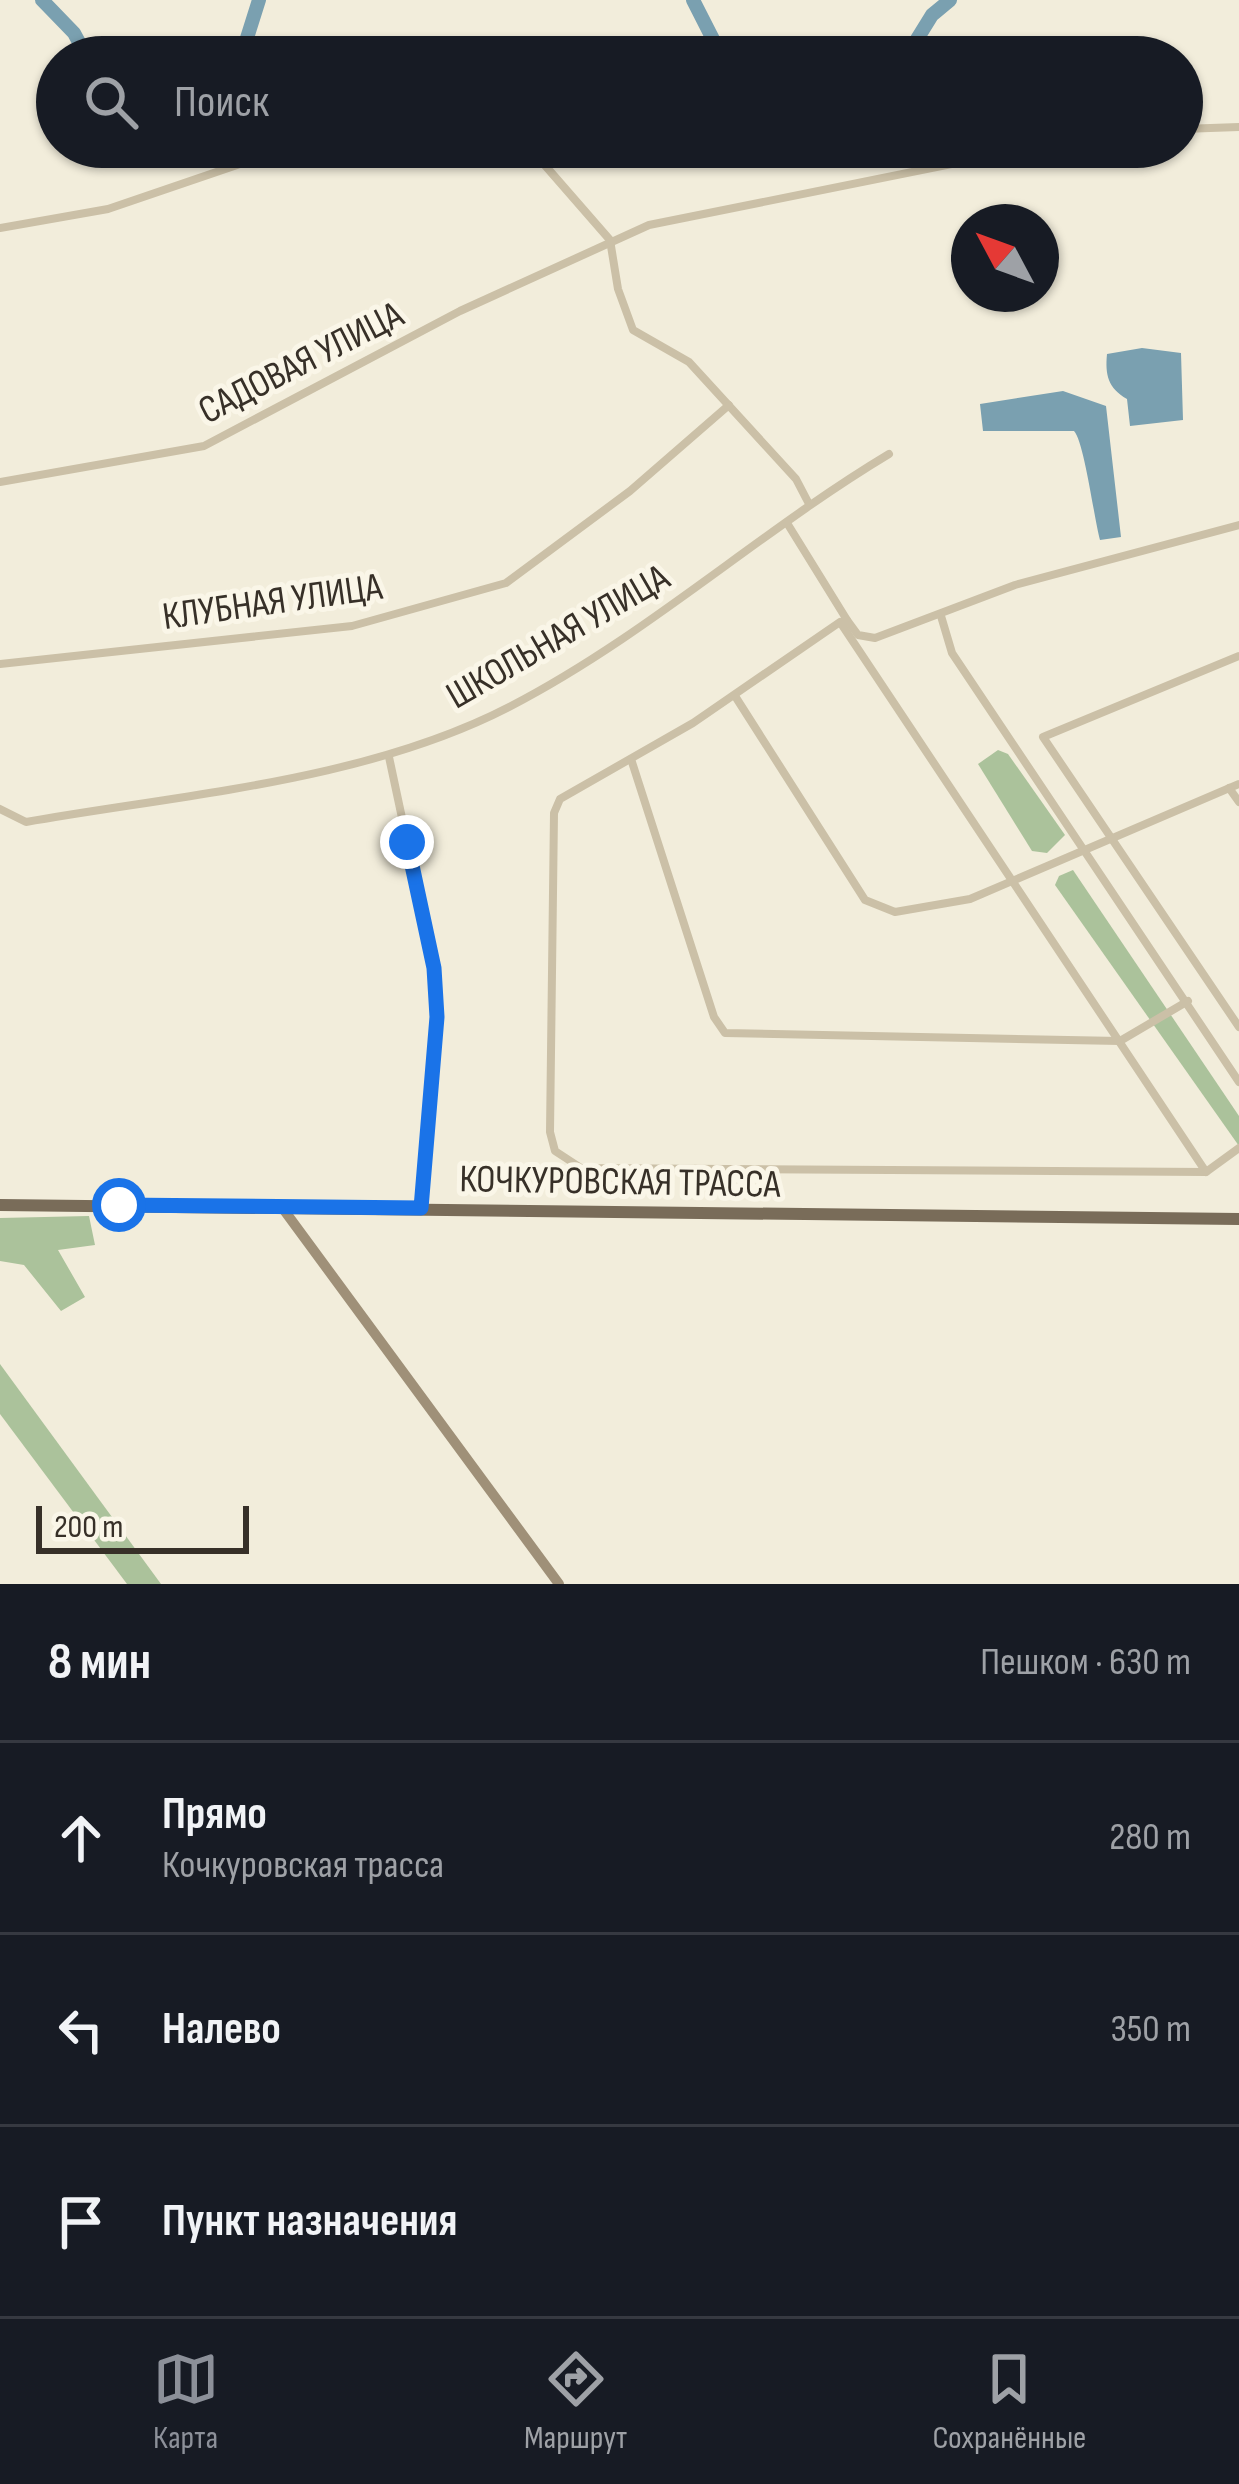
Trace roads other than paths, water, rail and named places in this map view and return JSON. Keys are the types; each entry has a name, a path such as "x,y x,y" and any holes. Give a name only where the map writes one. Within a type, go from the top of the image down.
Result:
{"main road":[{"name":"КОЧКУРОВСКАЯ ТРАССА","path":"0,1205 1239,1219"}],"street":[{"path":"1203,128 1239,127"},
{"path":"0,228 108,209 228,168"},
{"path":"547,168 610,240 622,305 633,330 689,362 796,479 808,502"},
{"name":"САДОВАЯ УЛИЦА","path":"0,482 204,446 460,311 610,240 671,220 931,168"},
{"name":"КЛУБНАЯ УЛИЦА","path":"0,664 352,626 506,583 654,470 729,405"},
{"name":"ШКОЛЬНАЯ УЛИЦА","path":"2,814 26,823 389,757 525,698 688,596 808,502 889,454"},
{"path":"787,523 843,621 1011,881 1207,1172"},
{"path":"843,621 858,635 875,638 1015,584 1239,525"},
{"path":"941,616 952,652 1239,1082"},
{"path":"843,621 735,696 560,799 554,813 550,1132 556,1151 581,1168 1207,1172 1239,1148"},
{"path":"1239,656 1043,737 1239,1027"},
{"path":"735,696 866,900 895,912 970,899 1234,786 1239,802"},
{"path":"389,757 434,968 437,1017 421,1208"},
{"path":"631,759 714,1017 725,1033 1120,1041 1188,1001"},
{"path":"281,1206 560,1584"}],"water":[{"path":"1142,348 1181,353 1183,420 1130,426 1127,399 1109,380 1107,354"},
{"path":"1063,391 1106,406 1121,537 1100,540 1074,431 983,431 980,404"}],"waterway":[{"path":"42,0 76,36"},
{"path":"248,36 259,0"},
{"path":"693,0 711,36"},
{"path":"919,36 932,15 950,0"}]}
